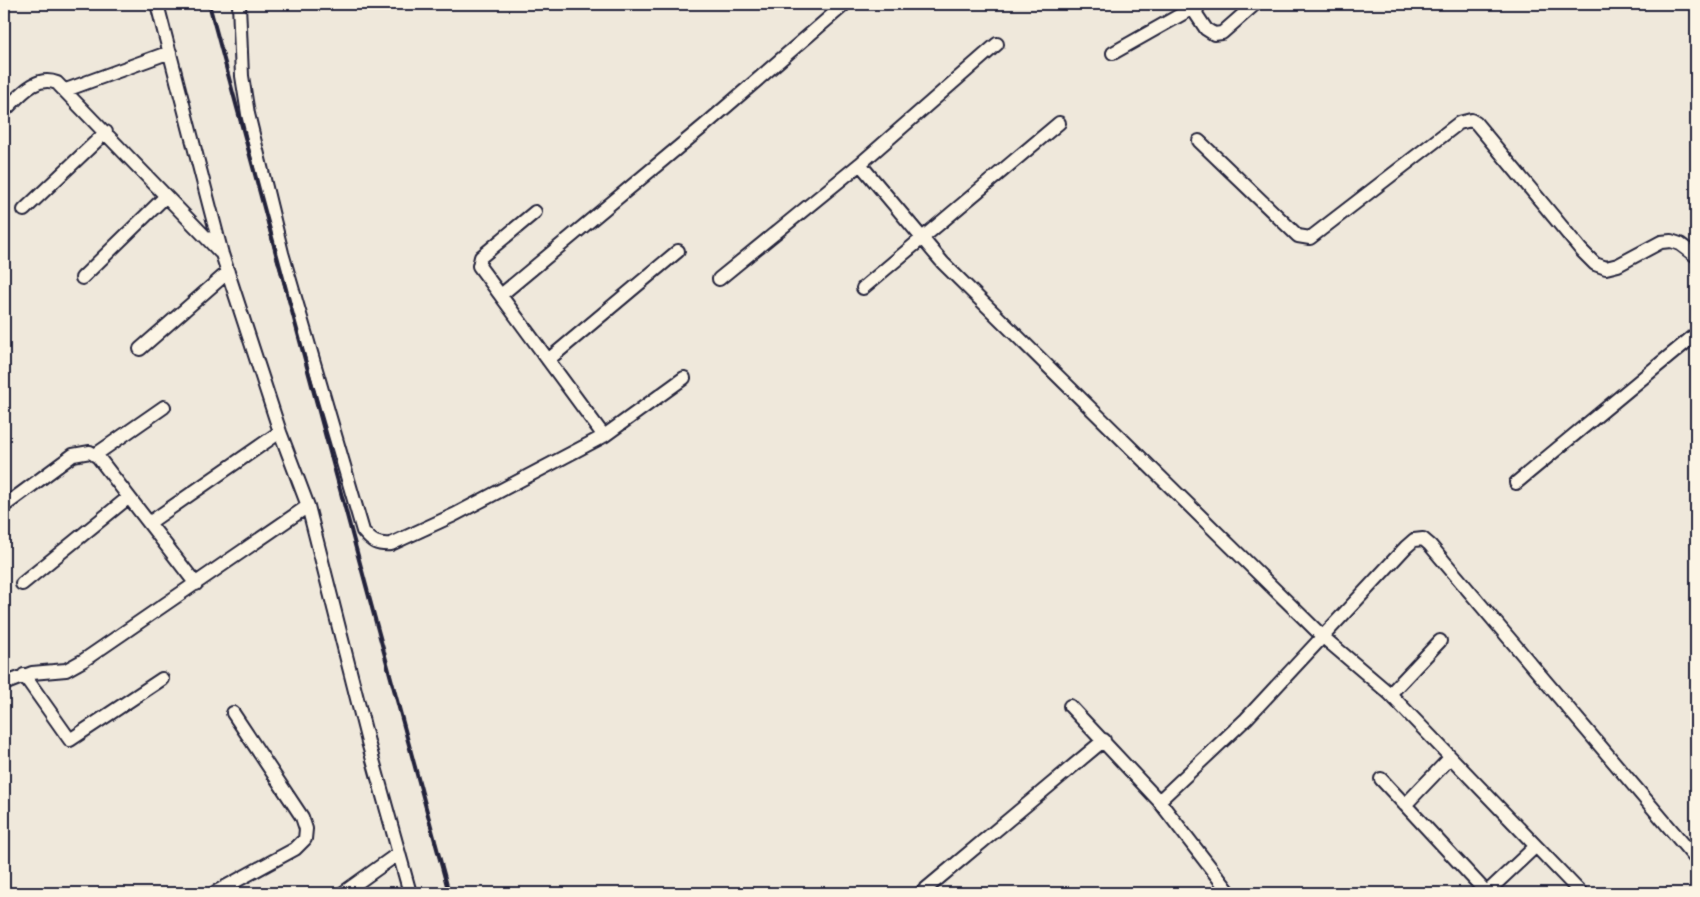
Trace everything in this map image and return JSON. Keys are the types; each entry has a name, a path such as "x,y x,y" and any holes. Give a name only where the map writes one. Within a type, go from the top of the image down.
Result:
{"street":[{"path":"157,4 222,254 280,432 308,506 368,742 410,893"},
{"path":"239,4 242,76 248,114 282,253 363,531 378,545 391,544 470,507 604,436 684,378"},
{"path":"501,294 705,125 845,4"},
{"path":"1198,4 1196,14 1206,29 1214,34 1222,33 1255,4"},
{"path":"1113,53 1198,4"},
{"path":"719,280 860,164 997,44"},
{"path":"66,90 170,52"},
{"path":"4,111 39,81 48,80 58,83 222,254"},
{"path":"1199,141 1298,236 1310,238 1459,123 1471,120 1476,123 1582,251 1595,264 1606,268 1661,242 1671,241 1680,244 1696,256"},
{"path":"863,288 1058,123"},
{"path":"24,210 106,132"},
{"path":"860,164 943,263 1323,637 1390,694 1581,893"},
{"path":"82,278 166,196"},
{"path":"535,212 478,262 479,266 604,436"},
{"path":"548,360 678,251"},
{"path":"140,349 228,272"},
{"path":"1516,483 1696,334"},
{"path":"95,455 164,407"},
{"path":"149,523 280,432"},
{"path":"4,506 73,454 82,452 95,455 196,584"},
{"path":"22,584 129,497"},
{"path":"4,684 24,675 66,670 84,660 308,506"},
{"path":"1159,801 1246,719 1406,547 1414,540 1423,539 1511,638 1696,859"},
{"path":"1390,694 1440,641"},
{"path":"24,675 70,740 162,679"},
{"path":"1070,706 1104,740 1159,801 1230,893"},
{"path":"214,893 295,849 305,839 306,830 302,817 233,713"},
{"path":"921,893 1104,740"},
{"path":"1404,805 1450,758"},
{"path":"1381,779 1487,893 1536,847"},
{"path":"343,893 399,853"}],"railway":[{"path":"209,4 449,893"}]}
